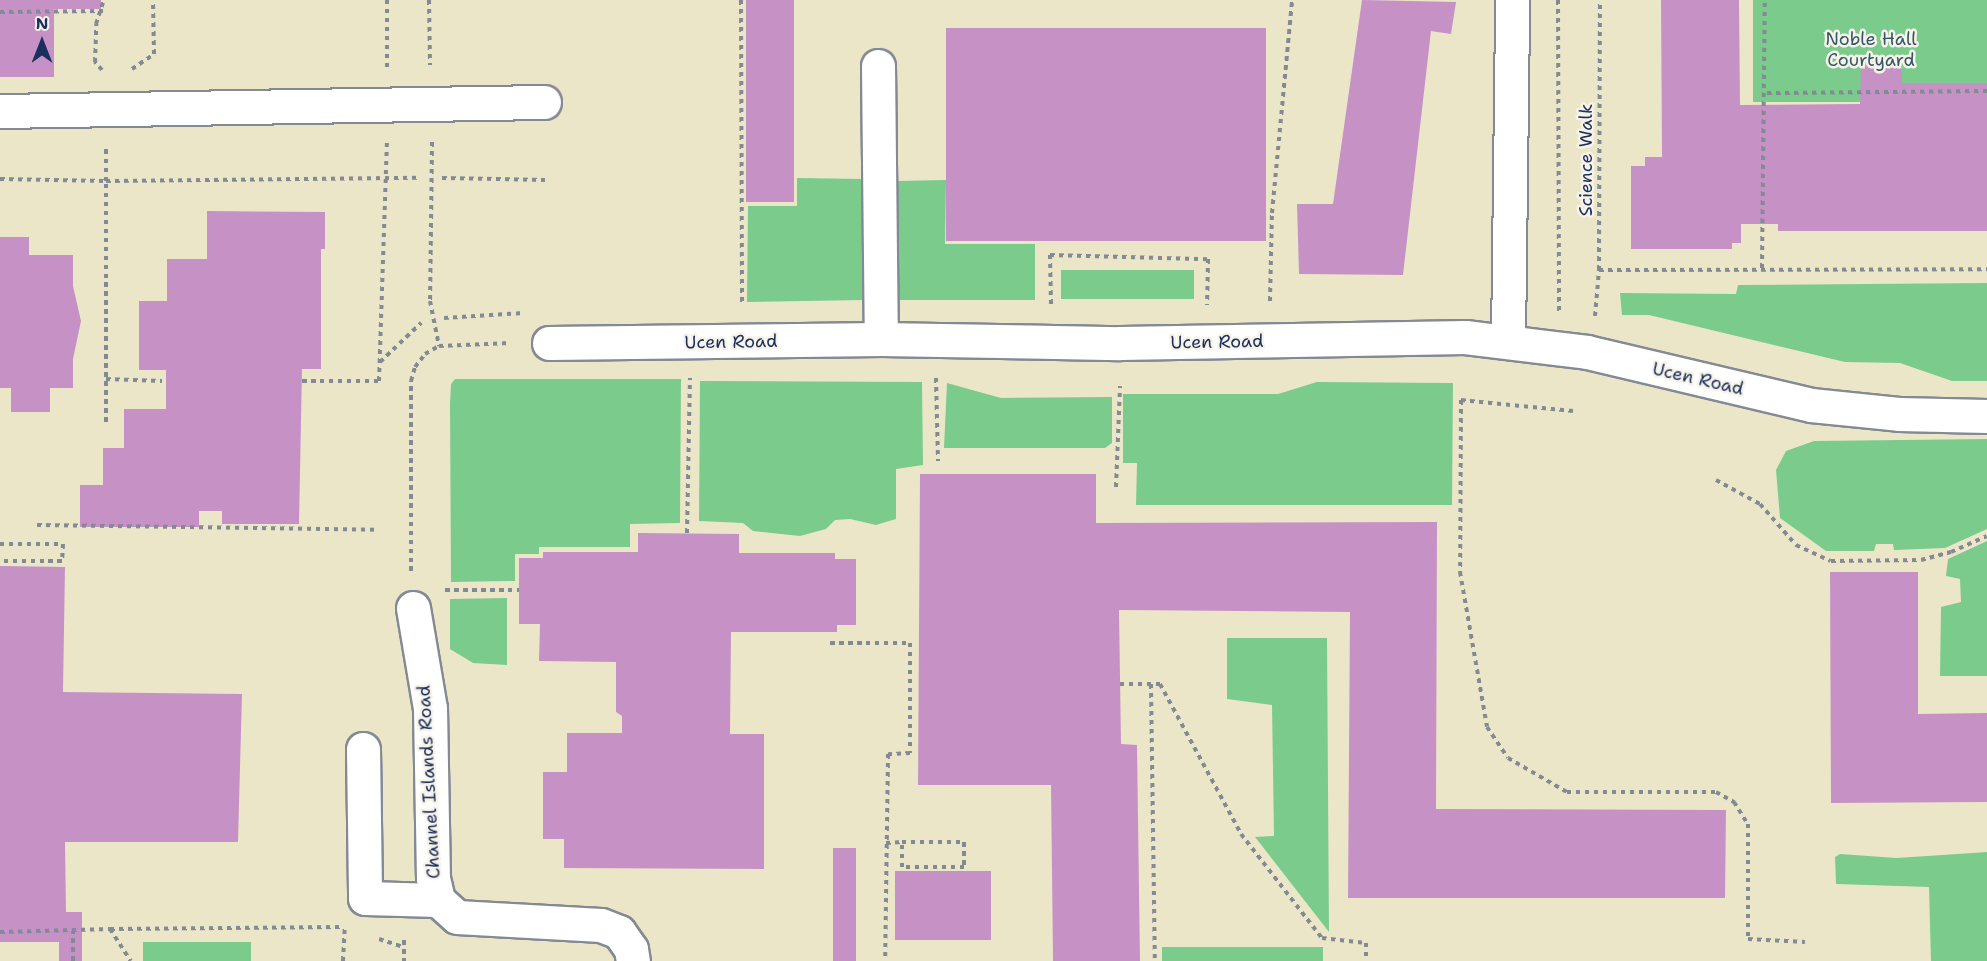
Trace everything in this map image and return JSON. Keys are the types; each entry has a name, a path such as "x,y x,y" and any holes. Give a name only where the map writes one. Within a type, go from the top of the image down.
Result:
{"street":[{"path":"1508,341 1512,0"},
{"path":"878,66 881,339"},
{"path":"0,111 544,102"},
{"name":"Ucen Road","path":"549,344 881,339 1120,343 1465,337 1557,346 1811,405 1899,414 1987,416"},
{"name":"Channel Islands Road","path":"412,608 430,708 433,878 438,900 457,917 601,925 619,932 631,949 633,961"},
{"path":"363,749 365,898 438,900"}],"path":[{"path":"95,62 96,24 104,11 104,0"},
{"path":"153,0 154,54"},
{"path":"387,0 387,104"},
{"path":"429,0 432,104 430,302 439,346"},
{"path":"741,0 742,308"},
{"path":"1269,308 1272,213 1292,0"},
{"path":"1557,346 1558,0"},
{"name":"Science Walk","path":"1594,320 1599,270 1600,0"},
{"path":"1762,268 1767,93 1766,0"},
{"path":"0,12 104,11"},
{"path":"1767,93 1987,91"},
{"path":"0,179 106,181 418,178"},
{"path":"442,178 545,180"},
{"path":"302,381 379,381 387,179"},
{"path":"106,181 106,422"},
{"path":"1051,308 1050,255 1208,259 1207,308"},
{"path":"1599,270 1987,269"},
{"path":"444,318 525,313"},
{"path":"379,362 421,324"},
{"path":"412,608 411,381 424,354 439,346 455,343 549,344"},
{"path":"687,533 690,371"},
{"path":"936,372 938,461"},
{"path":"106,379 162,381"},
{"path":"1116,487 1120,386"},
{"path":"1573,411 1461,400 1460,572 1486,727 1508,758 1566,792 1716,792 1734,802 1748,824 1748,939 1805,942"},
{"path":"1716,480 1760,504 1796,545 1831,561 1921,560 1951,552 1987,536"},
{"path":"37,525 378,530"},
{"path":"0,544 63,544 62,561 0,561"},
{"path":"441,590 519,590"},
{"path":"830,643 910,643 910,753 888,754 885,961"},
{"path":"1120,684 1160,684 1241,834 1322,938 1366,943 1366,961"},
{"path":"1151,684 1155,961"},
{"path":"886,843 902,842 964,842 964,867 902,867 902,842"},
{"path":"343,961 345,927"},
{"path":"0,932 345,927 354,931"},
{"path":"110,929 131,961"},
{"path":"73,931 73,961"},
{"path":"374,937 404,947"},
{"path":"404,940 404,961"}],"green space":[{"name":"Noble Hall Courtyard","path":"1753,0 1987,0 1987,102 1753,102"},
{"path":"797,178 864,179 862,300 747,302 748,206 797,206"},
{"path":"946,180 945,244 1035,244 1035,300 897,300 898,181"},
{"path":"1061,270 1194,270 1194,299 1061,299"},
{"path":"1987,283 1987,381 1952,381 1900,363 1845,362 1649,315 1622,315 1620,293 1736,294 1738,285"},
{"path":"455,379 681,379 680,523 630,524 630,547 539,547 539,554 515,554 515,581 451,582 450,403 451,384"},
{"path":"700,381 922,382 923,465 896,469 896,519 876,525 850,519 835,520 826,529 800,536 753,531 743,523 699,521"},
{"path":"1317,382 1453,383 1452,505 1136,505 1137,463 1123,463 1123,394 1278,394"},
{"path":"947,383 1001,398 1112,397 1112,443 1105,448 944,448"},
{"path":"1987,439 1987,529 1945,548 1894,550 1893,544 1876,544 1874,551 1826,551 1780,518 1776,470 1786,451 1814,441"},
{"path":"1987,541 1987,676 1940,676 1941,607 1961,602 1960,579 1946,576 1948,559"},
{"path":"507,598 507,665 473,663 450,649 450,599"},
{"path":"1227,638 1327,638 1329,932 1255,837 1274,836 1272,705 1227,699"},
{"path":"1987,852 1987,961 1931,961 1929,887 1836,884 1835,857 1840,854 1897,858"},
{"path":"143,942 251,942 251,961 143,961"},
{"path":"1162,947 1323,947 1323,961 1162,961"}],"building":[{"path":"0,0 101,0 101,9 54,9 54,77 0,77"},
{"path":"746,0 794,0 794,202 746,202"},
{"path":"1362,0 1456,2 1451,34 1431,31 1403,275 1299,274 1297,204 1333,204"},
{"path":"1661,0 1739,0 1740,105 1860,104 1861,59 1902,58 1902,83 1987,83 1987,231 1778,231 1778,224 1741,224 1741,243 1732,243 1732,249 1631,249 1631,166 1645,166 1645,157 1662,157"},
{"path":"946,28 1266,28 1266,241 946,241"},
{"path":"207,211 325,212 325,249 321,249 321,369 302,369 299,524 222,524 222,511 199,511 199,527 80,527 80,485 103,485 103,448 124,448 124,409 166,409 166,370 139,370 139,301 167,301 167,259 207,259"},
{"path":"0,237 29,237 29,255 73,255 73,286 81,321 73,359 73,388 50,388 50,412 11,412 11,388 0,388"},
{"path":"920,474 1096,474 1096,523 1437,522 1436,809 1726,810 1725,898 1348,898 1350,612 1119,610 1121,744 1137,745 1140,961 1053,961 1051,785 918,785"},
{"path":"638,533 739,534 739,553 835,553 835,559 856,559 856,625 837,625 837,632 731,632 730,734 764,734 764,869 564,868 564,839 543,839 543,772 567,772 567,733 622,733 622,716 616,712 616,662 539,661 540,624 519,624 519,558 543,558 543,552 638,552"},
{"path":"0,566 65,567 63,692 242,694 238,842 65,842 66,912 82,912 82,961 59,961 59,942 0,942"},
{"path":"1830,572 1918,572 1918,714 1987,713 1987,802 1831,803"},
{"path":"833,848 856,848 856,961 833,961"},
{"path":"895,871 991,871 991,940 895,940"}]}
